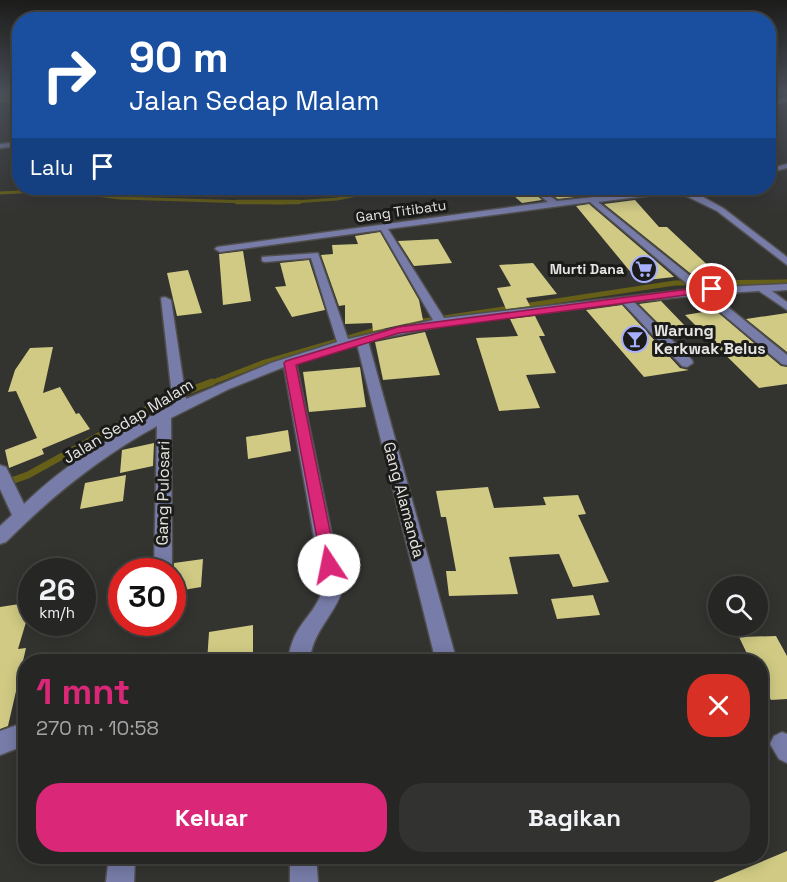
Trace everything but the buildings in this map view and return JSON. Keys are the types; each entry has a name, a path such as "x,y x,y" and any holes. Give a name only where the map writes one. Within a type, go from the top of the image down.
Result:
{"street":[{"path":"543,195 555,204"},
{"name":"Gang Titibatu","path":"220,249 618,195"},
{"name":"Gang Titibatu","path":"695,195 739,223 787,262"},
{"path":"594,202 787,361"},
{"path":"385,231 439,320"},
{"path":"265,259 315,255 343,341"},
{"name":"Jalan Sedap Malam","path":"0,537 20,514 57,484 164,416 179,399 290,363 343,341 362,339 439,320 625,299 691,284 787,287"},
{"path":"761,287 787,306"},
{"path":"625,299 687,363"},
{"path":"166,306 179,399"},
{"name":"Gang Alamanda","path":"362,339 445,654"},
{"path":"290,363 333,588 332,599 303,634 300,654"},
{"name":"Gang Pulosari","path":"163,558 164,416"},
{"path":"2,478 20,514"},
{"path":"0,743 18,736"},
{"path":"120,882 121,864"},
{"path":"303,864 304,882"}],"waterway":[{"path":"0,193 12,192"},
{"path":"96,195 120,198 248,202"},
{"path":"294,202 357,195"},
{"path":"237,202 248,202"},
{"path":"248,202 294,202"},
{"path":"248,202 294,202"},
{"path":"294,202 299,202"},
{"path":"410,323 675,283 787,282 726,283"},
{"path":"208,384 262,363 382,328"},
{"path":"0,485 28,475 162,401 212,382"}],"place":[{"name":"Murti Dana","path":"644,269"},
{"name":"Warung Kerkwak Belus","path":"635,339"}],"route":[{"path":"329,565 290,363 345,344 398,330 698,289 712,289"}]}
